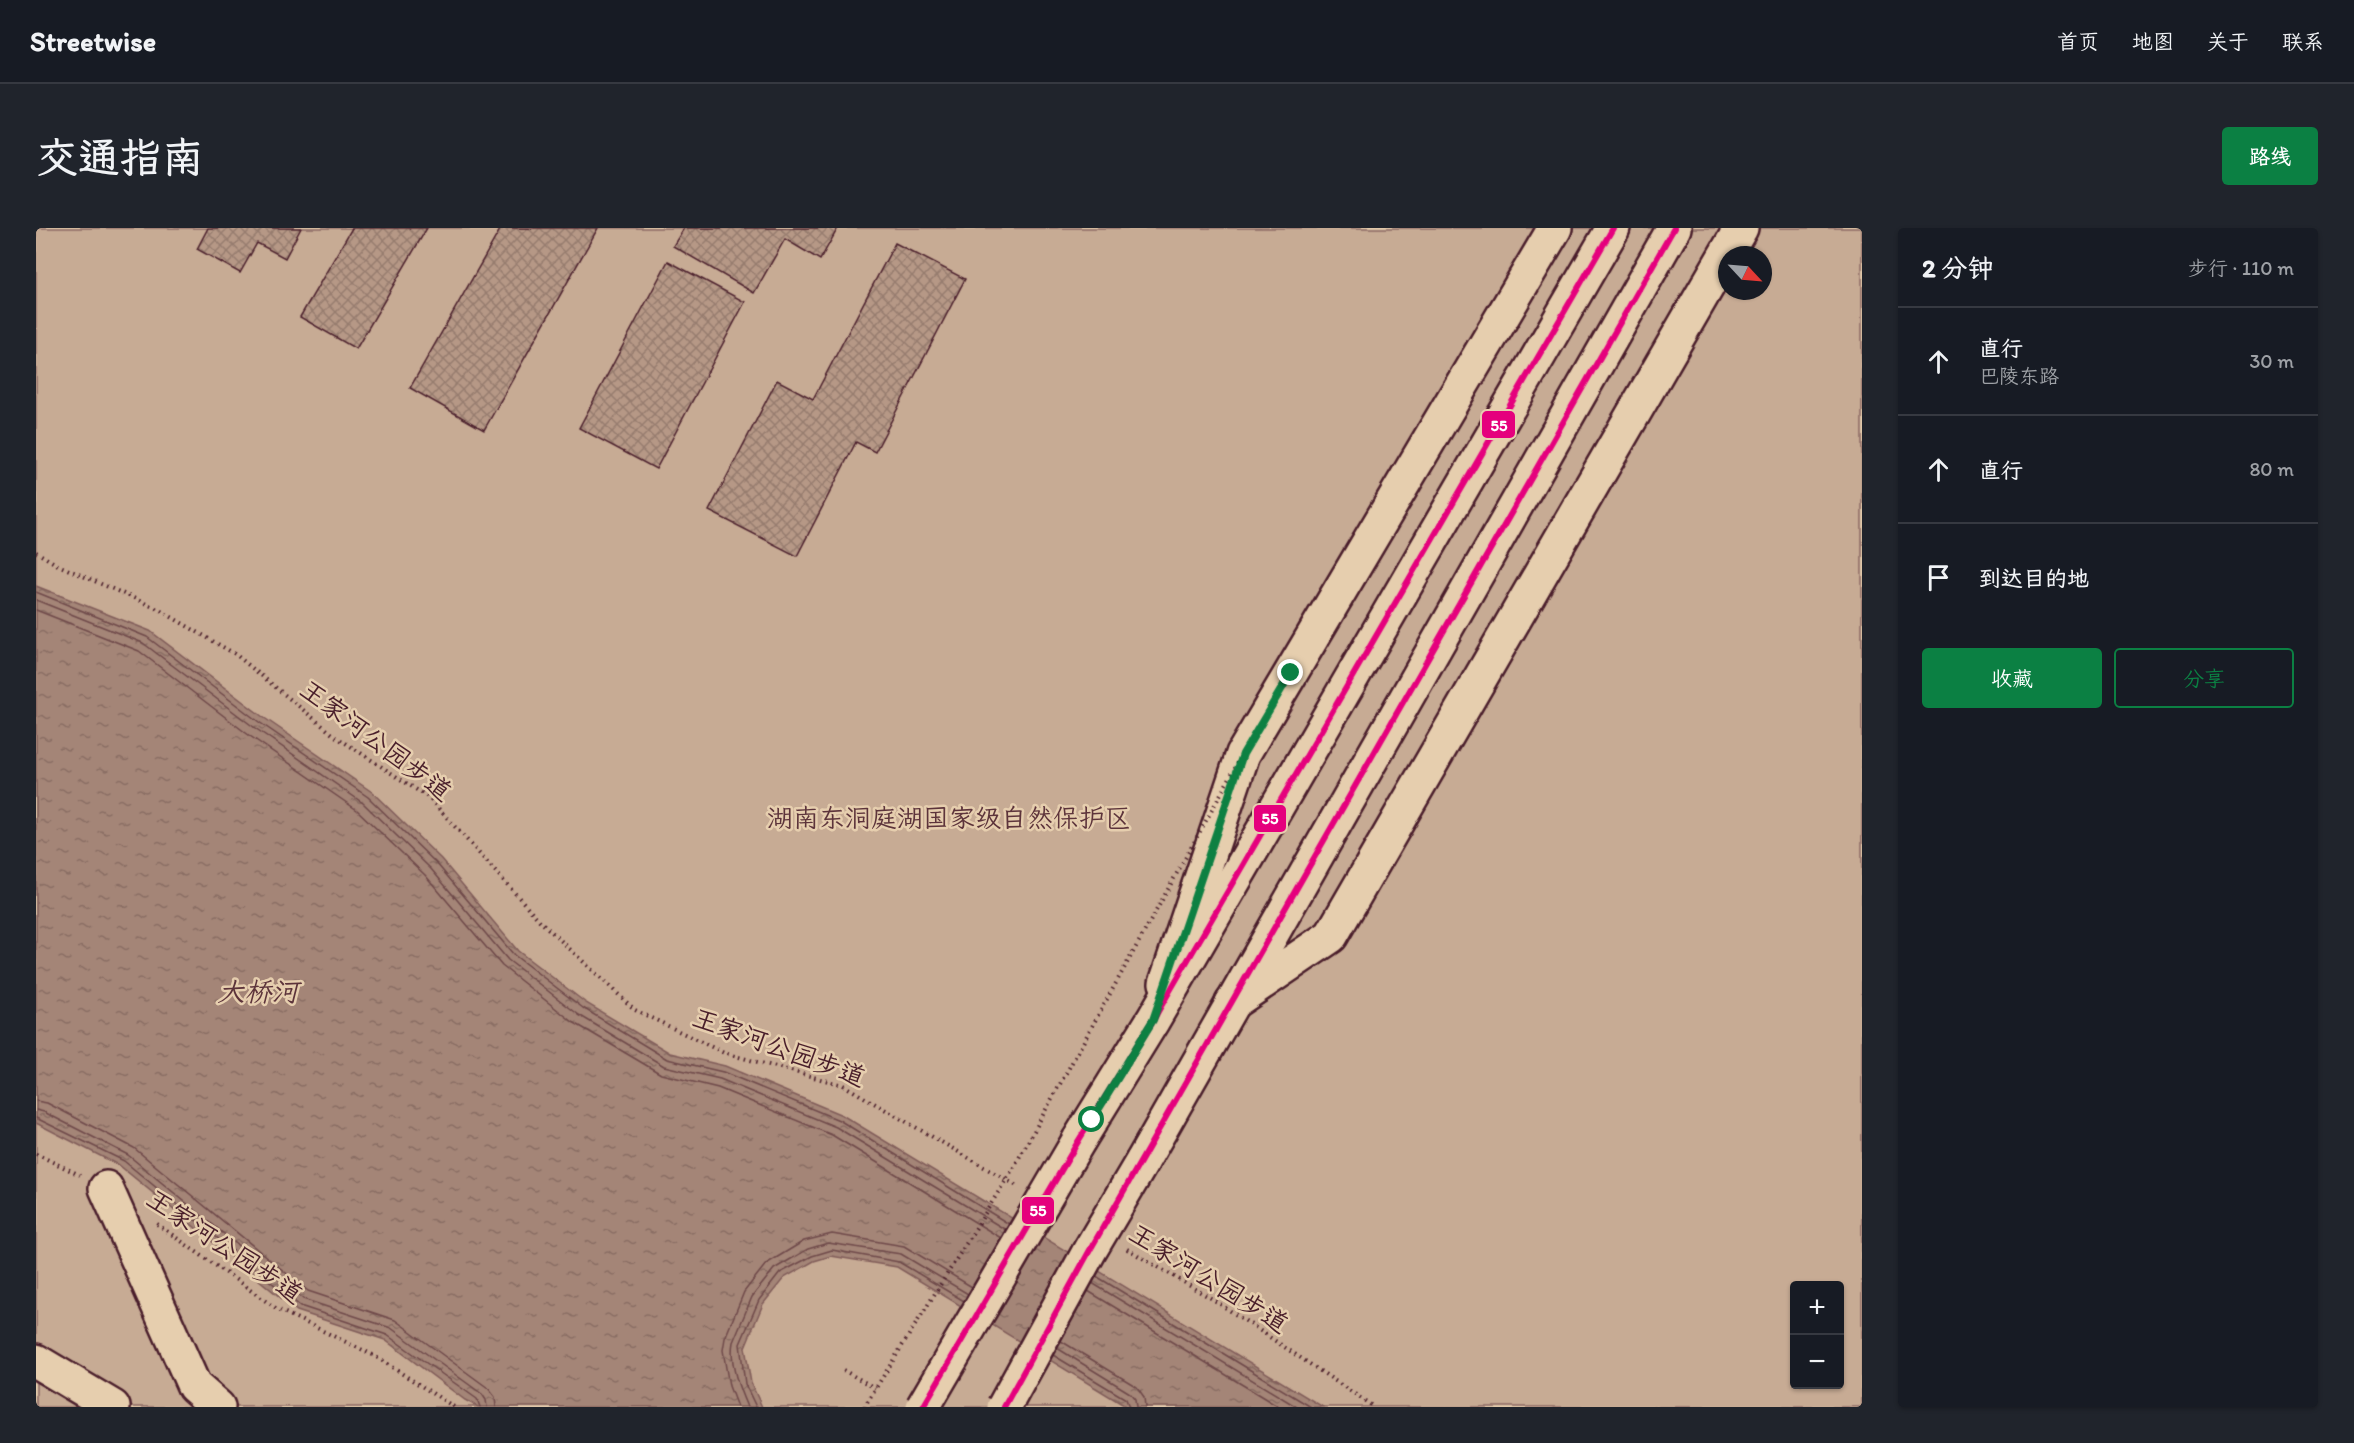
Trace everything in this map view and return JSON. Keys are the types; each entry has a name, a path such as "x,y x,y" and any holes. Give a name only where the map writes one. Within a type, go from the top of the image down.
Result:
{"main road":[{"path":"1153,1020 1243,754 1555,228"},
{"path":"923,1407 1079,1140 1153,1020 1613,228"},
{"path":"1004,1407 1090,1250 1674,228"},
{"path":"1232,1003 1330,936 1741,228"},
{"path":"106,1188 194,1386 218,1407"},
{"path":"36,1361 112,1407"}],"path":[{"name":"王家河公园步道","path":"36,552 58,565 158,609 235,654 335,736 429,798 541,922 635,1010 724,1053 843,1085 1018,1187"},
{"path":"864,1407 1014,1167 1243,754"},
{"path":"36,1154 106,1188"},
{"name":"王家河公园步道","path":"154,1222 277,1309 373,1355 454,1407"},
{"name":"王家河公园步道","path":"1122,1246 1214,1300 1374,1407"},
{"path":"843,1371 875,1388"}],"green space":[{"name":"湖南东洞庭湖国家级自然保护区","path":"36,228 1862,228 1862,1407 36,1407"}],"water":[{"name":"大桥河","path":"36,586 150,631 263,717 372,792 441,859 518,951 586,1003 670,1053 725,1066 842,1115 1323,1407 1127,1407 897,1267 831,1256 814,1261 784,1278 763,1304 745,1347 751,1383 762,1407 478,1407 465,1400 385,1340 297,1311 120,1166 36,1123"}],"building":[{"path":"208,228 301,228 285,258 257,243 240,273 197,249"},
{"path":"352,228 427,228 356,349 300,317"},
{"path":"501,228 598,228 484,430 410,388"},
{"path":"684,228 838,228 820,260 785,239 754,293 673,246"},
{"path":"895,243 965,279 875,452 856,442 797,556 709,511 777,380 813,399"},
{"path":"668,261 745,302 656,469 579,428"}],"transit line":[{"name":"55","path":"923,1407 1079,1140 1153,1020 1613,228"},
{"name":"55","path":"1004,1407 1090,1250 1674,228"}],"route":[{"path":"1092,1120 1153,1020 1243,754 1291,673"}]}
